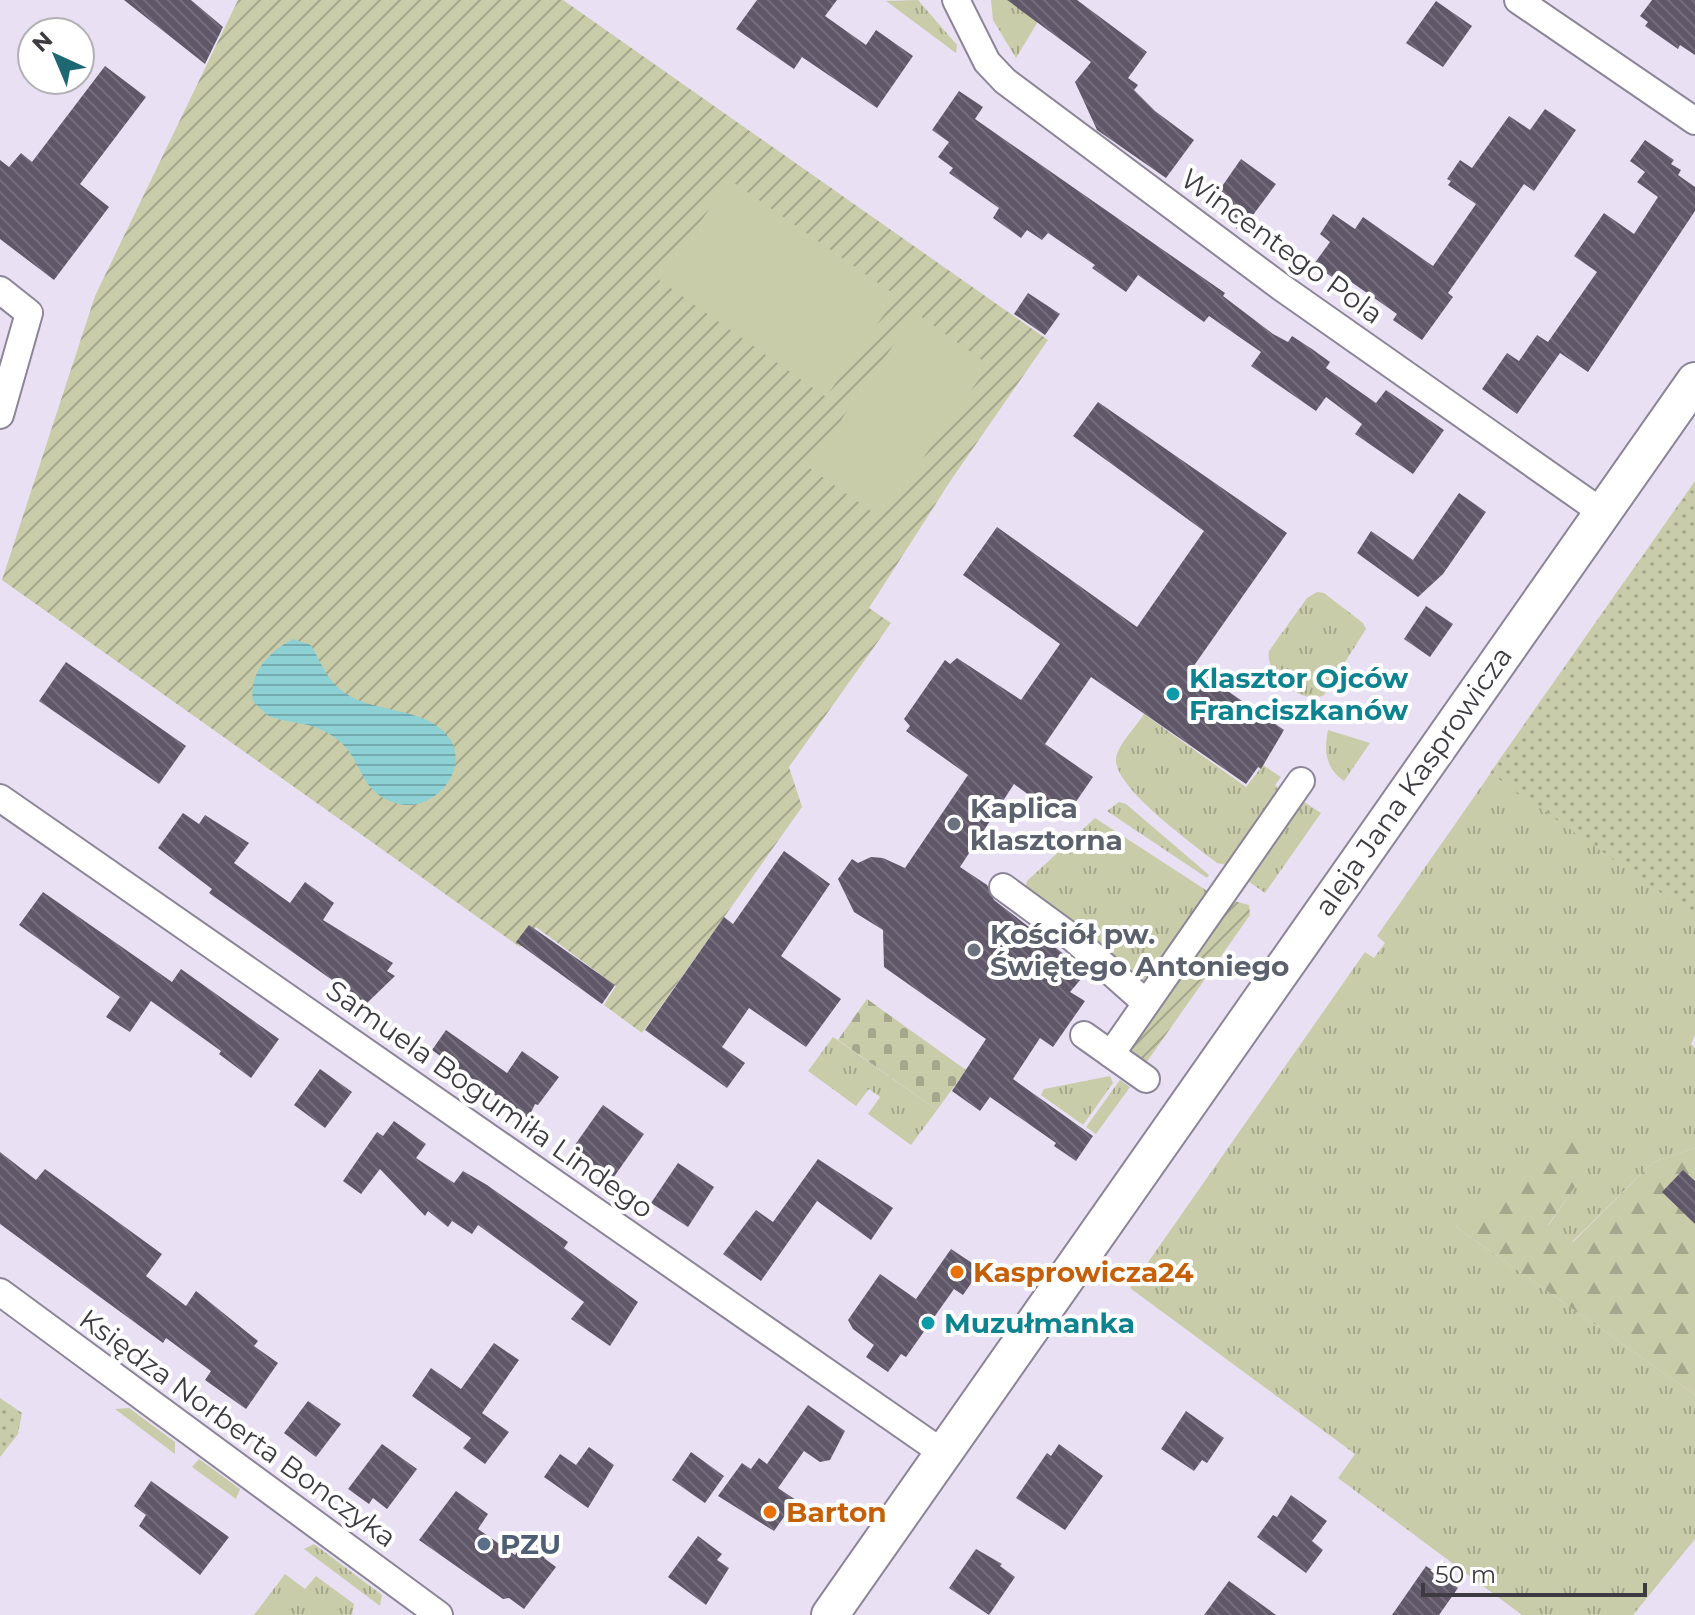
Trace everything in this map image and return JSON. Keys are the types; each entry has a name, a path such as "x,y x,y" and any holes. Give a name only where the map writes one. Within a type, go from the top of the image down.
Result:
{"street":[{"name":"Wincentego Pola","path":"956,0 987,62 1005,81 1281,287 1603,513"},
{"path":"1518,0 1695,121"},
{"path":"0,290 29,313 0,415"},
{"path":"0,332 21,348"},
{"name":"aleja Jana Kasprowicza","path":"830,1615 1695,381"},
{"path":"1111,1054 1301,781"},
{"name":"Samuela Bogumiła Lindego","path":"0,798 943,1453"},
{"path":"1003,887 1074,939 1146,1003"},
{"path":"1084,1035 1146,1079"},
{"name":"Księdza Norberta Bonczyka","path":"0,1292 439,1615"}],"green space":[{"path":"238,0 563,0 1048,340 951,480 869,608 891,623 789,767 802,807 642,1033 604,1005 616,986 536,927 520,947 2,580 95,296"},
{"path":"918,0 957,45 956,53 886,1"},
{"path":"991,0 1051,0 1016,58 993,20"},
{"path":"730,180 897,296 826,397 659,280"},
{"path":"916,313 989,365 881,518 808,467"},
{"path":"1695,481 1695,917 1490,773"},
{"path":"1624,582 1695,817 1695,1035 1691,1044 1695,1048 1695,1148 1653,1162 1572,1242 1548,1226 1600,1150 1456,1227 1695,1395 1695,1539 1633,1615 1522,1615 1338,1478 1355,1454 1130,1288 1365,952 1374,958 1385,943 1377,936"},
{"path":"1317,592 1324,593 1363,623 1366,629 1324,695 1315,697 1296,692 1279,678 1269,660 1269,651 1307,598"},
{"path":"1144,714 1246,787 1263,765 1281,777 1275,785 1284,793 1227,865 1217,863 1159,817 1130,788 1121,774 1116,756"},
{"path":"1328,730 1370,743 1344,781 1327,758"},
{"path":"1298,798 1321,813 1265,893 1242,877"},
{"path":"1119,802 1126,804 1209,875 1207,878 1107,811"},
{"path":"1095,818 1212,894 1144,988 1026,886 1027,881"},
{"path":"1230,900 1249,905 1250,915 1146,1063 1125,1048"},
{"path":"867,999 966,1070 937,1110 838,1040"},
{"path":"833,1037 937,1110 911,1145 868,1114 880,1097 869,1089 856,1106 808,1071"},
{"path":"1110,1076 1113,1083 1083,1125 1041,1095 1044,1089"},
{"path":"1120,1080 1130,1087 1096,1134 1086,1127"},
{"path":"1575,1136 1601,1150 1548,1225 1573,1242 1653,1162 1695,1148 1695,1395 1456,1227"},
{"path":"0,1398 22,1413 18,1434 0,1457"},
{"path":"129,1408 175,1442 175,1454 115,1409"},
{"path":"199,1459 240,1489 236,1499 192,1467"},
{"path":"314,1544 382,1595 380,1606 304,1549"},
{"path":"285,1574 305,1589 316,1576 354,1604 352,1615 254,1615"}],"shaded area":[{"path":"293,639 311,645 331,680 353,698 414,715 440,728 450,739 455,751 455,763 452,775 436,795 412,805 385,799 368,784 344,745 334,737 309,725 271,717 253,701 254,681 262,664"}],"building":[{"path":"124,0 191,0 223,27 205,64"},
{"path":"757,0 837,0 825,16 866,45 876,30 913,56 877,108 802,57 794,69 736,29"},
{"path":"1007,0 1077,0 1147,52 1128,78 1138,85 1134,90 1155,111 1194,140 1166,178 1097,130 1075,82 1091,62"},
{"path":"1652,0 1695,0 1695,55 1680,45 1678,49 1645,26 1648,22 1640,16"},
{"path":"1436,1 1472,26 1443,67 1406,43"},
{"path":"105,66 146,97 80,184 109,207 54,280 0,239 0,160 9,167 21,153 32,162 82,96 96,96 96,78"},
{"path":"959,91 983,107 975,119 1225,293 1223,296 1273,334 1288,342 1292,336 1312,349 1330,362 1326,368 1376,403 1386,390 1444,430 1413,474 1355,434 1362,424 1326,397 1316,411 1251,366 1261,352 1209,316 1204,322 1138,275 1126,292 1092,268 1095,265 1048,233 1042,240 1027,230 1021,238 993,218 999,208 949,173 953,168 938,157 949,142 932,130"},
{"path":"1545,109 1576,130 1534,191 1524,184 1448,293 1453,297 1422,340 1393,320 1397,314 1347,279 1343,285 1314,264 1330,242 1320,234 1333,214 1355,229 1363,217 1433,266 1476,204 1448,185 1451,181 1447,179 1460,160 1472,168 1509,116 1530,130"},
{"path":"1645,140 1674,160 1671,164 1681,170 1678,175 1695,187 1695,211 1588,372 1560,353 1517,414 1482,389 1507,353 1519,361 1537,335 1548,342 1597,272 1574,256 1604,213 1634,234 1658,197 1637,182 1645,172 1630,161"},
{"path":"1241,159 1276,184 1250,219 1247,218 1236,229 1231,206 1216,195"},
{"path":"1028,293 1060,314 1045,335 1014,314"},
{"path":"1098,402 1287,533 1193,667 1284,730 1261,769 1258,767 1246,784 1091,677 1045,744 1093,777 1063,820 1014,784 960,867 987,885 994,900 1087,972 1070,992 1085,1001 1053,1047 1040,1038 1013,1079 1093,1136 1076,1161 1054,1146 1056,1143 990,1097 980,1111 952,1091 986,1039 884,967 883,930 854,912 838,879 852,859 858,863 871,857 883,858 905,868 968,775 906,731 910,726 904,719 945,660 950,664 957,658 1021,700 1060,644 963,575 997,527 1137,627 1204,531 1073,436"},
{"path":"1459,493 1486,512 1443,574 1418,597 1357,553 1371,531 1413,560"},
{"path":"1426,606 1453,624 1430,657 1404,639"},
{"path":"66,662 186,746 159,784 39,701"},
{"path":"183,813 199,824 205,815 249,843 234,863 290,903 305,882 334,903 323,920 393,963 387,971 395,976 366,1004 209,893 212,889 158,848"},
{"path":"784,851 830,884 781,956 841,999 806,1047 749,1008 722,1047 745,1063 727,1088 645,1030 724,917 733,924"},
{"path":"43,892 172,982 181,969 279,1039 251,1078 219,1054 221,1051 151,1001 130,1032 106,1017 120,997 19,925"},
{"path":"529,925 615,985 602,1004 516,942"},
{"path":"446,1030 507,1073 522,1051 559,1077 538,1105 535,1104 528,1119 432,1050"},
{"path":"320,1069 352,1092 325,1128 294,1105"},
{"path":"603,1105 644,1134 611,1181 570,1152"},
{"path":"394,1121 426,1144 416,1158 454,1183 463,1171 487,1185 568,1242 564,1248 638,1302 610,1346 571,1319 584,1302 478,1225 472,1234 452,1221 448,1227 428,1211 425,1216 380,1169 361,1194 343,1181 377,1132 383,1136"},
{"path":"0,1152 36,1180 45,1169 162,1254 146,1276 186,1306 196,1291 258,1341 254,1346 278,1363 246,1409 205,1380 211,1371 166,1338 163,1343 0,1224"},
{"path":"818,1159 893,1208 871,1240 817,1201 761,1281 723,1254 756,1210 773,1222"},
{"path":"678,1163 714,1187 688,1227 651,1203"},
{"path":"1683,1170 1695,1181 1695,1224 1662,1192"},
{"path":"951,1249 981,1269 963,1295 954,1289 906,1357 901,1354 888,1372 866,1357 874,1345 853,1329 848,1320 880,1274 916,1299"},
{"path":"494,1343 519,1360 482,1413 509,1432 485,1464 463,1448 471,1438 412,1396 431,1368 461,1389"},
{"path":"308,1401 341,1424 316,1457 284,1433"},
{"path":"808,1405 845,1431 830,1460 820,1462 804,1451 778,1488 796,1500 774,1531 718,1496 742,1463 751,1469 759,1458 767,1464"},
{"path":"1186,1411 1224,1438 1207,1463 1202,1460 1194,1471 1161,1449"},
{"path":"382,1444 417,1469 387,1509 373,1498 369,1504 348,1489"},
{"path":"1059,1444 1103,1476 1065,1530 1016,1498 1047,1453 1051,1456"},
{"path":"589,1447 614,1465 588,1508 544,1477 560,1454 576,1465"},
{"path":"691,1452 724,1476 705,1503 672,1480"},
{"path":"151,1481 229,1537 200,1575 139,1526 146,1515 134,1506"},
{"path":"456,1491 488,1514 478,1529 515,1555 532,1531 555,1546 544,1558 556,1567 524,1609 509,1598 503,1599 419,1540"},
{"path":"1291,1495 1327,1521 1312,1541 1323,1550 1306,1573 1257,1537 1273,1515 1277,1517"},
{"path":"698,1536 722,1554 717,1560 729,1568 706,1605 668,1577"},
{"path":"976,1549 1002,1564 1000,1566 1015,1577 989,1615 949,1588"},
{"path":"1426,1566 1458,1588 1439,1615 1392,1615"},
{"path":"1229,1581 1276,1615 1204,1615"}],"place":[{"name":"Klasztor Ojców Franciszkanów","path":"1173,694"},
{"name":"Kaplica klasztorna","path":"954,824"},
{"name":"Kościół pw. Świętego Antoniego","path":"974,950"},
{"name":"Kasprowicza24","path":"957,1272"},
{"name":"Muzułmanka","path":"928,1323"},
{"name":"Barton","path":"770,1512"},
{"name":"PZU","path":"484,1544"}]}
